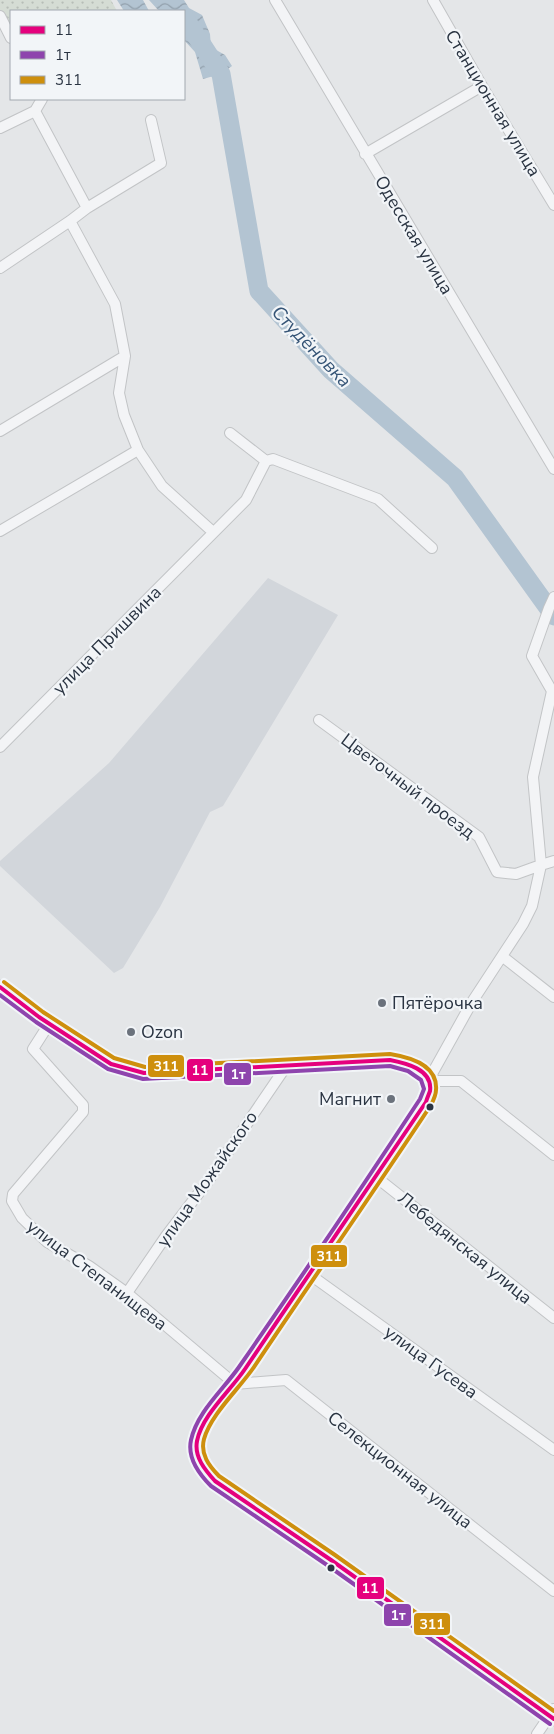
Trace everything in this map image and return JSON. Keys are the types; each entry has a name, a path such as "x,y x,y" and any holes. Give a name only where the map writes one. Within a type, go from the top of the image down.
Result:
{"street":[{"name":"Одесская улица","path":"275,0 554,469"},
{"name":"Станционная улица","path":"433,0 482,86 554,205"},
{"path":"0,16 10,36"},
{"path":"365,154 482,86"},
{"path":"0,128 36,111 42,100"},
{"path":"36,111 87,208"},
{"path":"0,268 70,222 87,208 161,163 151,120"},
{"path":"70,222 115,304 125,356 119,394 124,416 138,450 162,486 214,532"},
{"path":"0,431 125,356"},
{"path":"230,433 266,460 273,459 378,499 432,548"},
{"path":"0,531 138,450"},
{"name":"улица Пришвина","path":"0,747 246,500 266,460"},
{"path":"428,1081 472,1002 503,957 532,906 541,865 533,777 552,691 532,656 554,598"},
{"name":"Цветочный проезд","path":"319,720 478,837 497,872 516,874 541,865"},
{"path":"541,865 554,862"},
{"path":"503,957 554,996"},
{"path":"0,987 49,1024 111,1064 144,1073 390,1060 418,1068 428,1081 430,1089 426,1102 235,1384 200,1430 196,1443 198,1456 204,1469 215,1482 331,1560 552,1715 537,1734"},
{"name":"улица Степанищева","path":"49,1024 33,1049 83,1105 83,1112 13,1194 12,1201 22,1218 47,1242 89,1266 127,1293 235,1384"},
{"name":"улица Можайского","path":"127,1293 166,1236 208,1181 287,1065"},
{"path":"428,1081 461,1081 554,1155"},
{"name":"Лебедянская улица","path":"376,1177 554,1318"},
{"name":"улица Гусева","path":"309,1274 554,1450"},
{"name":"Селекционная улица","path":"235,1384 286,1380 554,1591"}],"shaded area":[{"path":"0,0 111,0 116,10 10,10 10,31 0,14"},
{"path":"268,578 338,615 223,806 210,812 160,907 123,968 114,973 0,866 0,861 109,763"}],"water":[{"path":"117,0 143,0 148,10 123,10"},
{"path":"149,0 184,0 189,8 202,15 210,34 211,47 225,55 232,66 221,74 203,79 195,52 185,41 185,10 158,10"}],"waterway":[{"name":"Студёновка","path":"185,19 221,74 259,291 331,370 455,478 554,616"}],"transit line":[{"name":"311","path":"4,982 43,1012 114,1058 145,1067 390,1054 413,1060 427,1068 432,1074 436,1090 431,1105 254,1367 213,1420 204,1439 203,1450 209,1464 219,1476 335,1555 554,1711"},
{"name":"11","path":"0,987 39,1017 111,1064 144,1073 390,1060 417,1068 427,1077 430,1083 430,1091 426,1102 245,1369 211,1412 200,1431 197,1441 197,1452 204,1468 215,1481 331,1560 554,1719"},
{"name":"1т","path":"0,995 36,1022 108,1069 143,1079 390,1066 408,1071 421,1080 424,1089 420,1099 262,1334 199,1420 191,1440 192,1459 198,1471 211,1486 327,1565 550,1724"}],"place":[{"name":"Пятёрочка","path":"382,1003"},
{"name":"Ozon","path":"131,1032"},
{"name":"Магнит","path":"391,1099"}]}
